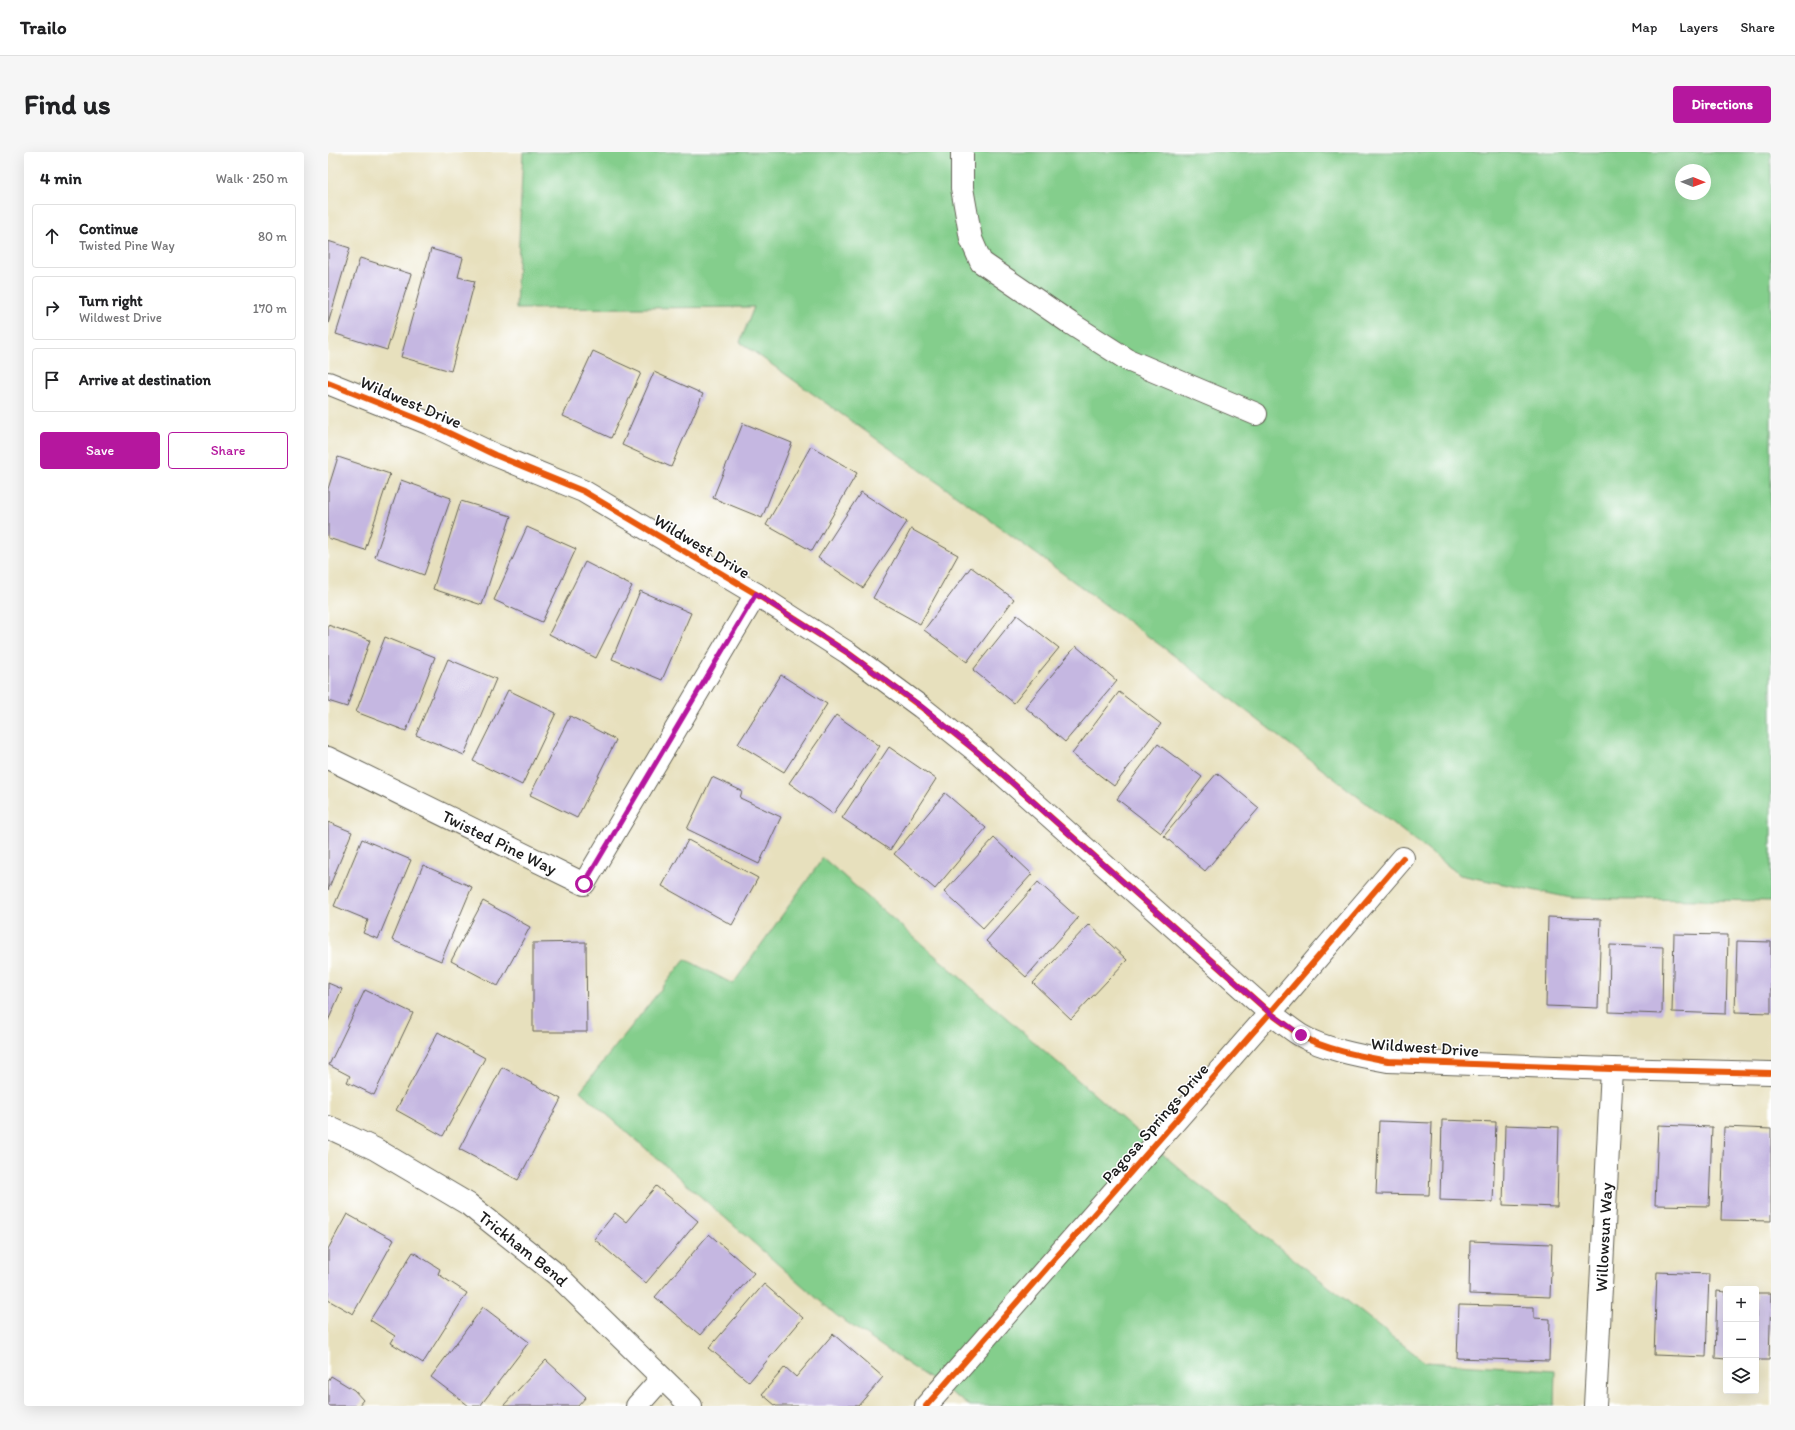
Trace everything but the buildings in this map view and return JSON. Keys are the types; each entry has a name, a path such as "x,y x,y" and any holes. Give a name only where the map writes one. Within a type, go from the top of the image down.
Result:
{"street":[{"path":"962,152 962,188 971,239 981,262 1070,323 1128,360 1256,414"},
{"name":"Wildwest Drive","path":"328,383 428,423 495,455 583,491 756,594 848,653 922,707 981,755 1270,1013 1301,1035 1332,1048 1362,1057 1388,1062 1771,1073"},
{"name":"Twisted Pine Way","path":"328,758 584,884 756,594"},
{"name":"Pagosa Springs Drive","path":"926,1406 1270,1013 1403,858"},
{"name":"Willowsun Way","path":"1595,1406 1612,1069"},
{"name":"Trickham Bend","path":"328,1127 375,1149 468,1204 556,1274 691,1406"},
{"path":"637,1406 662,1378"}],"green space":[{"path":"523,152 1771,152 1771,901 1571,898 1460,875 1168,651 982,514 740,342 754,307 516,309"},
{"path":"823,858 1188,1176 1425,1362 1555,1370 1554,1406 970,1406 836,1315 580,1091 685,959 733,984"}],"cycle path":[{"path":"328,383 428,423 495,455 583,491 756,594 848,653 921,707 981,755 1270,1013 1309,1040 1342,1051 1388,1061 1771,1073"},
{"path":"926,1406 1270,1013 1403,858"}],"route":[{"path":"584,884 756,594 848,653 922,707 981,755 1270,1013 1301,1035"}]}
